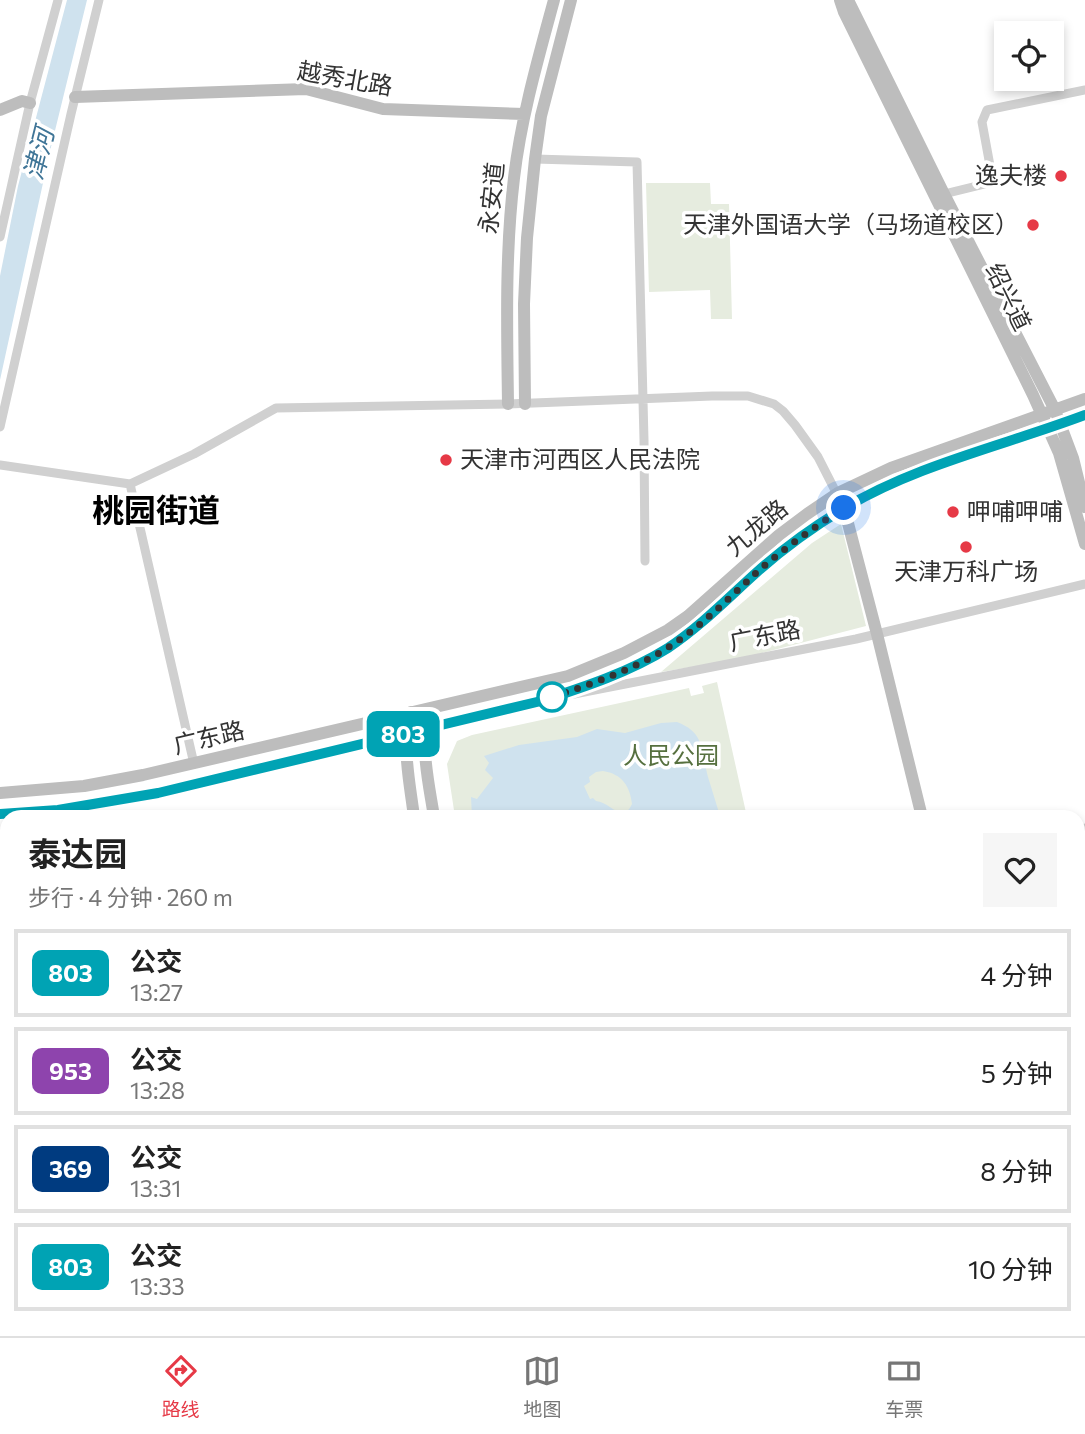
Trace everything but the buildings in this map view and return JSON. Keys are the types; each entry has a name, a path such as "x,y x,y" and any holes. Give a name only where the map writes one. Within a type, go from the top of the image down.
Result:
{"main road":[{"name":"永安道","path":"508,404 508,244 514,178 524,114 554,0"},
{"name":"永安道","path":"525,404 524,304 534,159 541,116 571,0"},
{"name":"绍兴道","path":"840,0 879,84 1049,413"},
{"name":"绍兴道","path":"848,0 1073,458 1085,507"},
{"name":"越秀北路","path":"75,97 306,89 383,109 524,114"},
{"path":"0,110 22,102 34,105"},
{"name":"九龙路","path":"547,682 606,662 668,630 696,609 779,535 838,493 891,468 1085,399"},
{"name":"九龙路","path":"541,701 619,672 668,648 790,545 863,498 908,477 1085,415"},
{"name":"绍兴道","path":"1055,426 1085,544"},
{"path":"844,508 920,810"},
{"name":"广东路","path":"0,793 57,789 131,778 547,682"},
{"name":"广东路","path":"76,810 171,790 541,701"},
{"path":"430,708 426,728 426,756 433,810"},
{"path":"411,712 407,733 407,759 413,810"},
{"path":"57,789 59,810"}],"street":[{"path":"0,237 58,0"},
{"path":"0,427 99,0"},
{"path":"944,194 993,182 982,122 987,110 1085,90"},
{"path":"534,159 637,162 645,561"},
{"path":"0,465 130,484 276,408 525,404 748,396 774,404 795,425 818,457 844,508"},
{"path":"130,484 194,764"},
{"name":"广东路","path":"541,701 877,634 1085,584"}],"green space":[{"path":"646,183 710,183 711,204 729,204 732,319 711,319 710,290 649,292"},
{"path":"841,524 866,626 739,659 661,672 812,543"},
{"name":"人民公园","path":"717,682 745,810 454,810 447,764 457,741 472,735 689,688 691,696 704,693 702,686"}],"water":[{"name":"津河","path":"67,0 87,0 50,151 0,380 0,276 18,186"},
{"path":"677,722 686,726 701,744 718,810 628,810 632,804 624,782 603,771 589,777 590,782 584,786 590,799 593,798 614,810 472,810 471,797 477,799 493,778 485,770 489,763 484,756 519,745 577,737 597,729 625,733 661,723"}],"bus line":[{"name":"803","path":"58,810 158,793 541,701 599,680 668,648 790,545 863,498 908,477 1085,415"}],"place":[{"name":"逸夫楼","path":"1061,176"},
{"name":"天津外国语大学（马场道校区）","path":"1033,225"},
{"name":"天津市河西区人民法院","path":"446,460"},
{"name":"呷哺呷哺","path":"953,512"},
{"name":"天津万科广场","path":"966,547"}],"district":[{"name":"桃园街道","path":"156,511"}],"route":[{"path":"552,697 541,701 628,668 668,648 790,545 844,508"}]}
